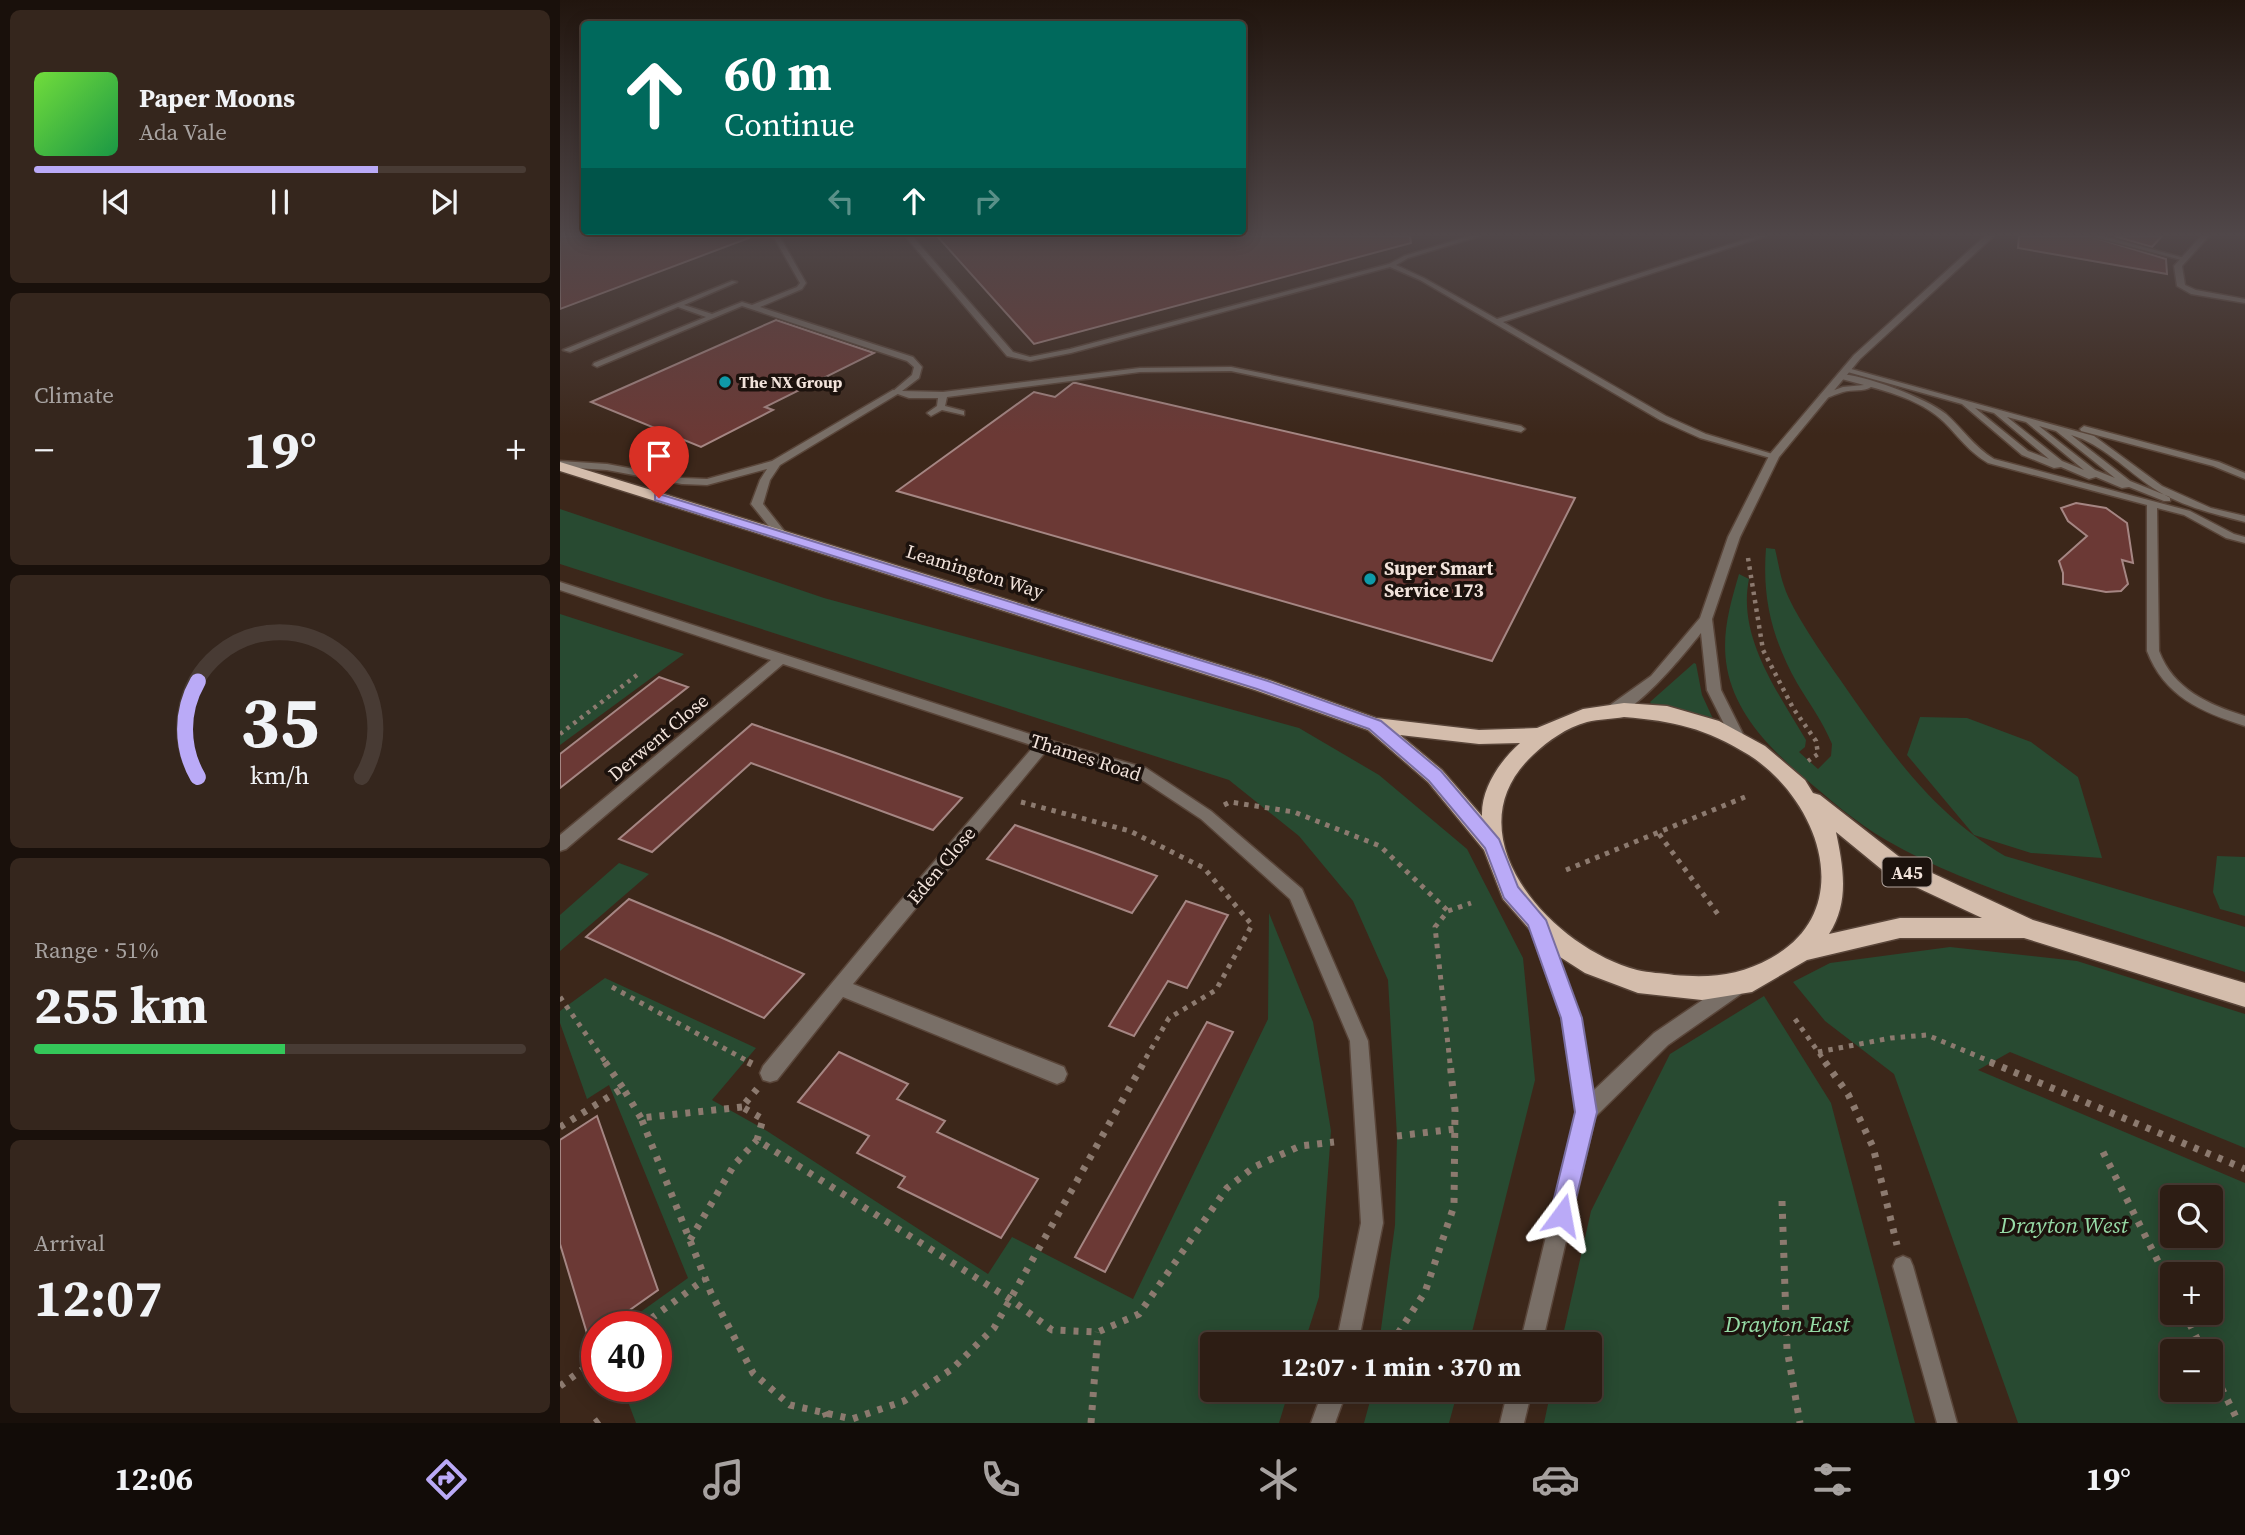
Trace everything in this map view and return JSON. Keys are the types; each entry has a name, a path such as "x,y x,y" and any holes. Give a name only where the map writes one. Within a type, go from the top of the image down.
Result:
{"highway":[{"name":"Leamington Way","path":"560,465 1262,685 1375,725 1479,737 1541,735"},
{"path":"1624,710 1667,713 1712,726 1758,751 1801,791 1825,830 1834,879 1823,924 1795,957 1763,975 1743,982 1702,989 1638,982 1594,965 1554,940 1511,892 1493,845 1492,805 1508,766 1541,735 1583,716 1624,710"},
{"name":"Leamington Way","path":"1375,725 1435,776 1493,845"},
{"name":"A45","path":"1801,791 1895,866 2028,929 2245,995"},
{"name":"A45","path":"1800,951 1900,928 2028,929"}],"street":[{"path":"1611,712 1656,679 1706,619 1734,537 1774,456 1844,372 1919,302"},
{"path":"560,465 607,467 682,481 707,482 776,463 895,392"},
{"path":"776,463 765,480 757,504 783,537"},
{"name":"Thames Road","path":"560,586 1044,744 1141,772 1206,815 1296,894 1359,1041 1372,1223 1349,1332"},
{"path":"1706,619 1714,690 1739,740"},
{"name":"Derwent Close","path":"560,844 780,659"},
{"name":"Eden Close","path":"770,1073 1044,744"},
{"path":"1534,1332 1586,1112 1571,1018 1536,920"},
{"path":"1586,1112 1661,1039 1743,982"},
{"path":"841,988 1057,1074"},
{"path":"1323,1423 1331,1402"},
{"path":"1513,1423 1517,1402"}],"lane":[{"path":"567,350 684,302"},
{"path":"754,307 765,302"},
{"path":"965,302 1010,354 1030,359 1071,351 1252,302"},
{"path":"1462,302 1662,418 1703,436 1774,456"},
{"path":"1496,322 1557,302"},
{"path":"597,365 742,304 911,359 918,367 916,376 895,392"},
{"path":"678,305 710,316"},
{"path":"895,392 909,395 943,395 1140,370 1231,369 1521,429"},
{"path":"1844,372 1960,395 2216,464 2245,476"},
{"path":"1844,372 1922,402 1954,427 1965,444 1991,461 2152,499 2169,500"},
{"path":"1908,386 2091,438 2159,488 2208,510"},
{"path":"1824,397 1854,388 1882,388"},
{"path":"941,407 943,395"},
{"path":"1950,398 1967,405 2029,455 2134,489"},
{"path":"1964,402 1982,410 2046,460 2081,474"},
{"path":"1980,406 2003,417 2063,465 2098,479"},
{"path":"931,413 941,407 961,413"},
{"path":"1995,410 2018,421 2075,467 2116,484"},
{"path":"2010,414 2033,426 2096,475 2134,489 2152,499"},
{"path":"2025,419 2049,430 2114,480 2230,536 2245,540"},
{"path":"2041,423 2065,435 2127,482 2169,500 2245,519"},
{"path":"2057,428 2081,439 2150,490 2191,506"},
{"path":"2152,499 2153,651 2156,663 2182,692 2215,711 2245,720"},
{"path":"1903,1266 1947,1423"}],"path":[{"path":"1734,537 1748,557 1763,650 1793,708 1816,741 1818,754 1808,761"},
{"path":"560,734 637,676"},
{"path":"560,997 641,1118 705,1279 754,1373 790,1405 852,1419 904,1401 952,1369 993,1328 1169,1018 1216,990 1252,925 1203,868 1130,831 999,796"},
{"path":"1566,870 1745,797"},
{"path":"1206,815 1230,802 1294,812 1380,846 1448,911"},
{"path":"1659,834 1720,917"},
{"path":"1399,1332 1425,1292 1454,1206 1455,1129 1446,1013 1435,949 1435,927 1448,911 1471,903"},
{"path":"612,987 770,1073 742,1107"},
{"path":"1795,1019 1848,1094 1873,1147 1903,1266"},
{"path":"1818,1052 1891,1038 1927,1035 2245,1169"},
{"path":"560,1127 623,1088"},
{"path":"641,1118 742,1107 763,1119 757,1140 734,1165 690,1240"},
{"path":"1397,1136 1455,1129"},
{"path":"757,1140 1010,1298 1052,1331 1098,1332 1139,1314 1227,1188 1254,1167 1300,1146 1334,1143"},
{"path":"2103,1152 2160,1265"},
{"path":"1782,1201 1787,1349 1800,1423"},
{"path":"661,1311 705,1279"},
{"path":"1091,1423 1098,1332"},
{"path":"560,1386 581,1371"},
{"path":"2223,1391 2239,1423"},
{"path":"825,1412 829,1423"},
{"path":"595,1423 603,1417"}],"green space":[{"path":"560,509 824,598 1299,728 1379,775 1467,849 1523,958 1535,1080 1472,1332 1381,1332 1395,1225 1397,1136 1388,980 1353,901 1299,836 1229,780 560,564"},
{"path":"1766,548 1775,549 1783,582 1794,608 1857,703 1912,776 1954,820 2005,856 2245,927 2245,972 2033,903 1933,864 1863,825 1789,764 1765,740 1745,714 1731,684 1725,656 1727,620 1739,574 1749,579 1749,622 1762,663 1806,740 1805,747 1799,752 1818,769 1831,756 1832,744 1788,666 1775,634 1767,601"},
{"path":"560,614 684,654 560,745"},
{"path":"1694,663 1702,695 1714,721 1652,705 1650,702"},
{"path":"1920,717 1967,718 2031,742 2078,777 2102,858 2031,853 1974,835 1907,755"},
{"path":"2217,856 2245,857 2245,916 2220,909 2213,892"},
{"path":"619,863 649,874 560,951 560,915"},
{"path":"1269,913 1313,1022 1331,1131 1319,1297 1308,1332 1200,1332 1200,1402 1285,1402 1279,1423 636,1423 628,1402 672,1402 672,1311 642,1311 688,1278 609,1085 587,1099 560,1023 560,1011 605,978 756,1048 712,1100 767,1131 988,1274 1012,1237 1133,1299 1268,1019"},
{"name":"Drayton West","path":"1950,947 2077,961 2245,1014 2245,1148 2010,1052 1978,1070 2245,1183 2245,1423 2018,1423 1894,1074 1825,1021 1793,982 1830,963"},
{"name":"Drayton East","path":"1764,996 1831,1103 1915,1423 1544,1423 1548,1402 1602,1402 1602,1332 1564,1332 1591,1211 1670,1054"},
{"path":"1370,1402 1455,1402 1449,1423 1364,1423"}],"building":[{"path":"560,302 578,302 560,309"},
{"path":"997,302 1189,302 1034,344"},
{"name":"The NX Group","path":"776,320 874,353 765,407 773,410 701,447 591,402"},
{"name":"Super Smart Service 173","path":"1073,383 1575,498 1492,661 897,491 1034,392 1055,397"},
{"path":"2076,503 2106,508 2127,523 2133,563 2122,560 2128,584 2121,591 2106,592 2063,584 2059,561 2087,536 2068,521 2061,508"},
{"path":"659,677 688,687 560,788 560,754"},
{"path":"752,724 962,798 933,830 751,763 652,852 619,839"},
{"path":"1015,825 1157,876 1132,913 987,859"},
{"path":"629,899 804,974 764,1018 586,937"},
{"path":"1186,901 1228,915 1187,988 1168,981 1134,1036 1109,1026"},
{"path":"1207,1022 1233,1032 1105,1272 1075,1257"},
{"path":"839,1052 908,1084 897,1099 945,1121 937,1132 1038,1179 1001,1238 898,1187 905,1177 857,1153 869,1136 798,1102"},
{"path":"597,1116 658,1290 628,1311 581,1311 581,1314 560,1244 560,1140"}],"place":[{"name":"The NX Group","path":"725,382"},
{"name":"Super Smart Service 173","path":"1370,579"}],"route":[{"path":"659,498 1262,685 1375,725 1435,776 1493,845 1511,892 1536,920 1571,1018 1586,1112 1562,1215"}]}
